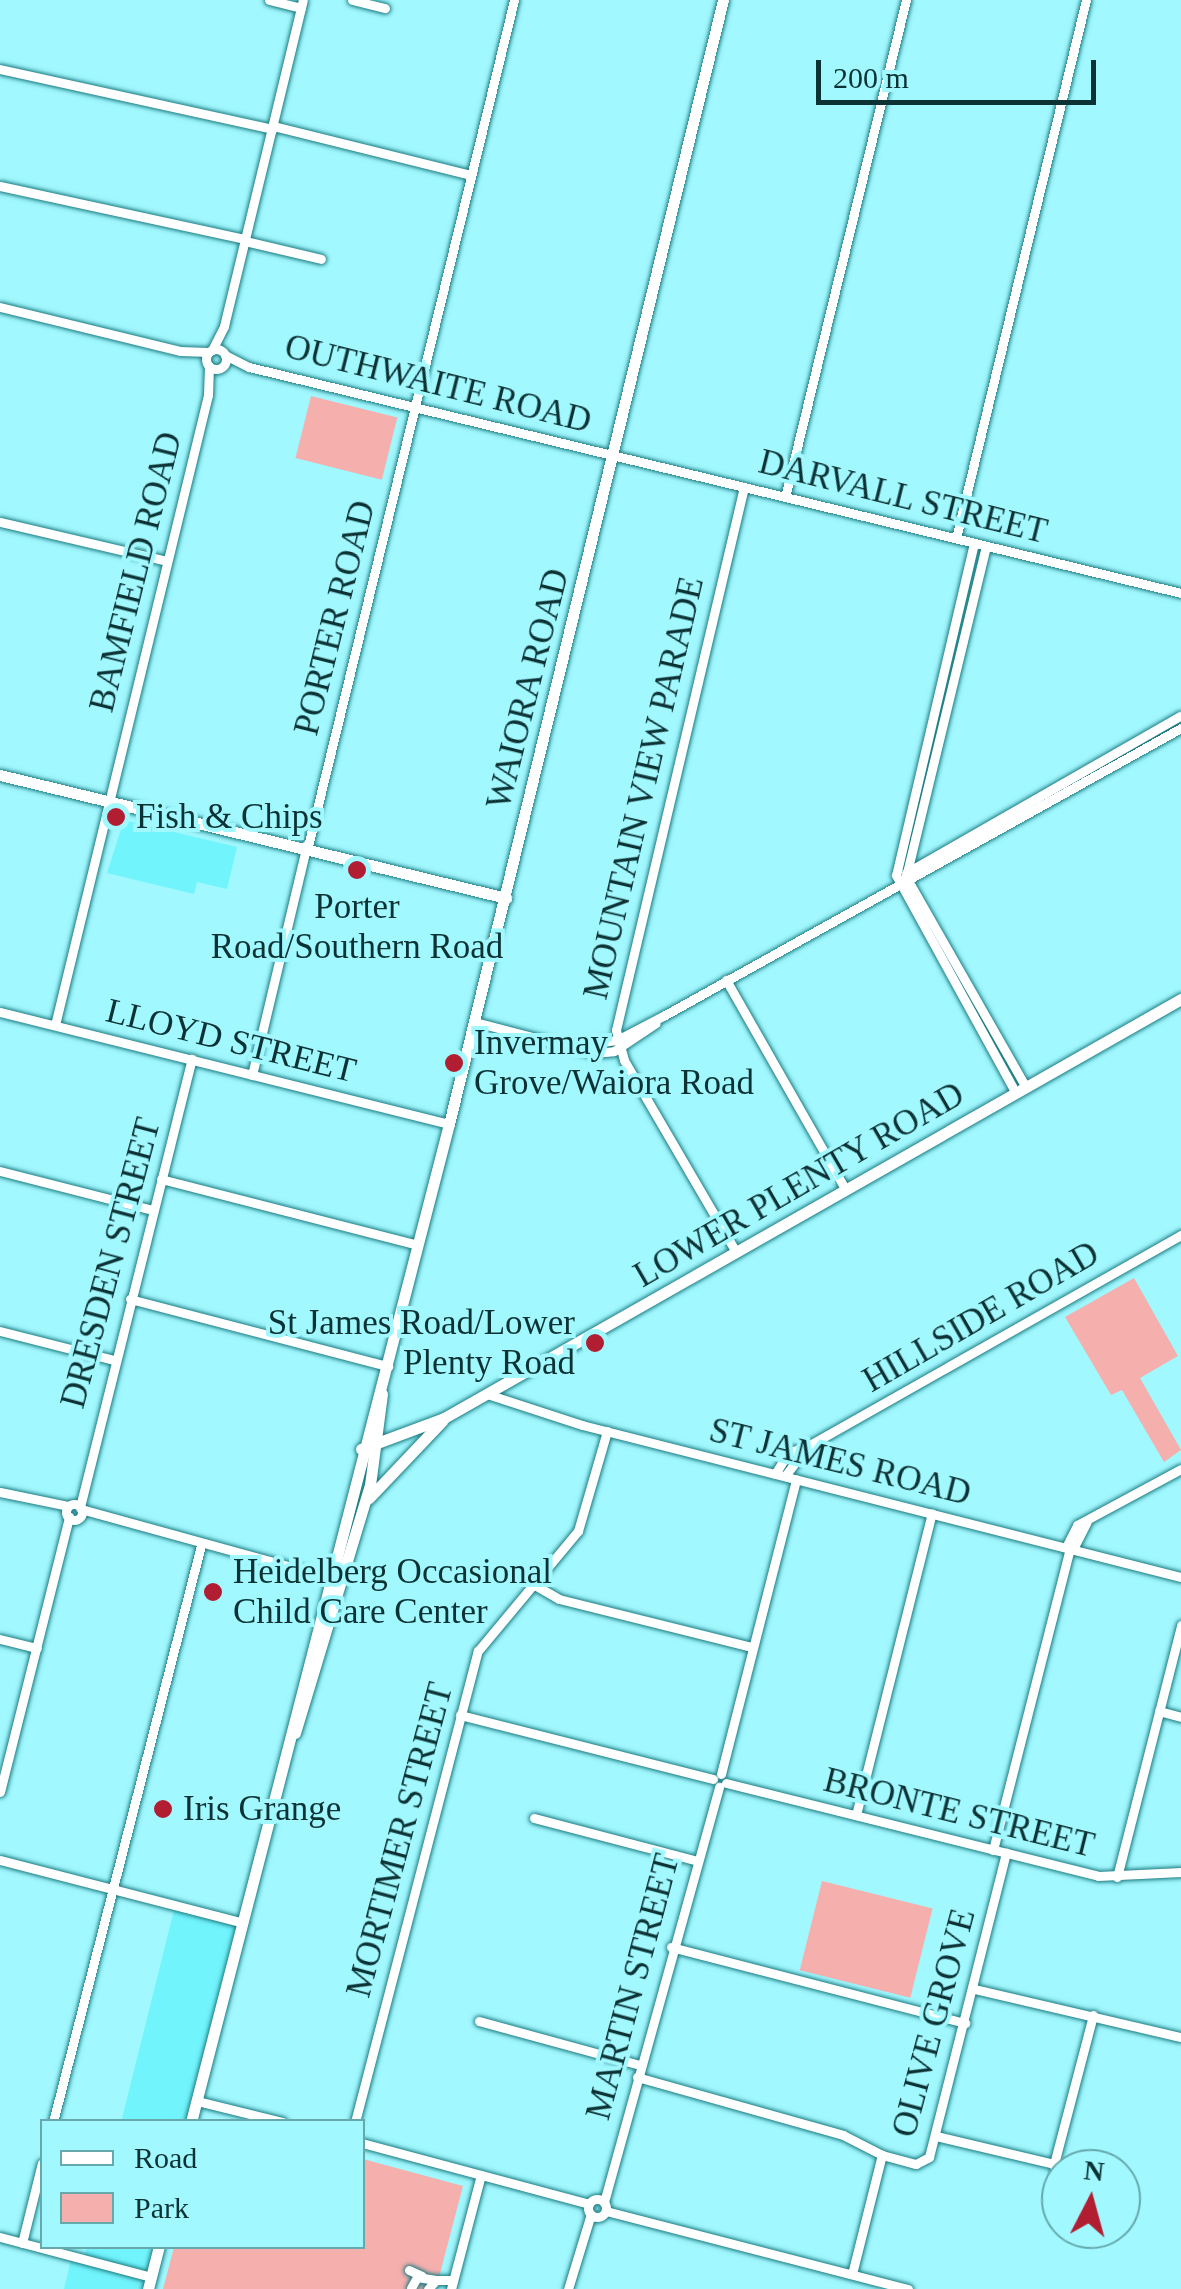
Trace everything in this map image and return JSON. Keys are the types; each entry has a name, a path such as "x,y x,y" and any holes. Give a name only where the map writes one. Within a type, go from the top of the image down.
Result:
{"main road":[{"name":"WAIORA ROAD","path":"333,1578 360,1453 382,1390 506,898 723,0"},
{"path":"0,775 506,898"},
{"name":"LOWER PLENTY ROAD","path":"377,1452 487,1394 1181,999"},
{"name":"WAIORA ROAD","path":"333,1578 364,1506 377,1452 382,1390"},
{"path":"382,1414 385,1425 402,1436"},
{"name":"LOWER PLENTY ROAD","path":"364,1506 411,1448 444,1418"},
{"path":"360,1453 411,1448"},
{"path":"192,2119 333,1578"},
{"path":"149,2283 158,2249"}],"street":[{"path":"269,0 302,4"},
{"path":"352,0 385,8"},
{"name":"PORTER ROAD","path":"252,1074 514,0"},
{"path":"785,497 906,0"},
{"path":"956,538 1086,0"},
{"name":"BAMFIELD ROAD","path":"55,1025 302,4"},
{"path":"0,68 471,175"},
{"path":"0,186 321,259"},
{"name":"OUTHWAITE ROAD","path":"0,307 613,455"},
{"name":"DARVALL STREET","path":"613,455 1181,593"},
{"name":"MOUNTAIN VIEW PARADE","path":"736,1252 618,1044 619,1009 744,487"},
{"path":"0,522 167,561"},
{"path":"974,543 904,878 1021,1090"},
{"path":"904,878 986,546"},
{"path":"475,1022 593,1053 618,1044 1180,715 1181,726 904,878"},
{"path":"726,980 846,1190"},
{"name":"LLOYD STREET","path":"0,1012 449,1124"},
{"name":"DRESDEN STREET","path":"0,1792 192,1060"},
{"path":"0,1170 153,1210"},
{"path":"161,1179 418,1246"},
{"name":"HILLSIDE ROAD","path":"785,1476 808,1446 1181,1235"},
{"path":"130,1299 388,1366"},
{"path":"0,1331 114,1360"},
{"name":"ST JAMES ROAD","path":"487,1394 607,1431 1181,1577"},
{"name":"MORTIMER STREET","path":"356,2119 481,1644 581,1526 607,1431"},
{"path":"993,1850 1074,1527 1181,1469"},
{"name":"MARTIN STREET","path":"605,2206 694,1860 720,1781 752,1647 785,1476"},
{"path":"0,1492 333,1578"},
{"path":"856,1815 932,1514"},
{"path":"54,2119 201,1544"},
{"path":"532,1584 558,1598 752,1647"},
{"path":"1117,1876 1181,1625"},
{"path":"0,1639 36,1648"},
{"path":"1159,1711 1181,1717"},
{"name":"BRONTE STREET","path":"460,1715 1006,1853 1117,1876 1181,1872"},
{"path":"534,1818 694,1860"},
{"name":"OLIVE GROVE","path":"852,2274 882,2156 923,2163 936,2136 1006,1853"},
{"path":"0,1860 243,1923"},
{"path":"671,1947 965,2023"},
{"path":"974,1989 1181,2036"},
{"path":"1058,2149 1094,2015"},
{"path":"480,2021 640,2065"},
{"path":"637,2077 843,2135 882,2156"},
{"path":"197,2101 272,2119"},
{"path":"936,2136 1041,2161"},
{"path":"365,2144 590,2209 605,2206 908,2289"},
{"path":"22,2243 40,2172"},
{"path":"408,2270 452,2285 480,2175"},
{"path":"590,2209 605,2206"},
{"path":"568,2289 590,2209"},
{"path":"0,2238 40,2249"},
{"path":"41,2249 149,2283"},
{"path":"411,2288 422,2276"},
{"path":"428,2289 436,2280"}],"shaded area":[{"path":"124,820 237,847 227,889 197,882 194,894 107,873"},
{"path":"175,1906 243,1923 194,2119 122,2119"},
{"path":"86,2249 158,2249 148,2289 64,2289 72,2256 84,2259"}],"green space":[{"path":"311,396 397,418 382,480 296,458"},
{"path":"1134,1278 1178,1356 1140,1378 1181,1450 1164,1462 1122,1390 1111,1395 1065,1317"},
{"path":"822,1881 933,1909 910,1998 800,1970"},
{"path":"365,2160 463,2186 436,2289 163,2289 173,2249 365,2249"}],"place":[{"name":"Fish & Chips","path":"116,817"},
{"name":"Porter Road/Southern Road","path":"357,870"},
{"name":"Invermay Grove/Waiora Road","path":"454,1063"},
{"name":"St James Road/Lower Plenty Road","path":"595,1343"},
{"name":"Heidelberg Occasional Child Care Center","path":"213,1592"},
{"name":"Iris Grange","path":"163,1809"}]}
